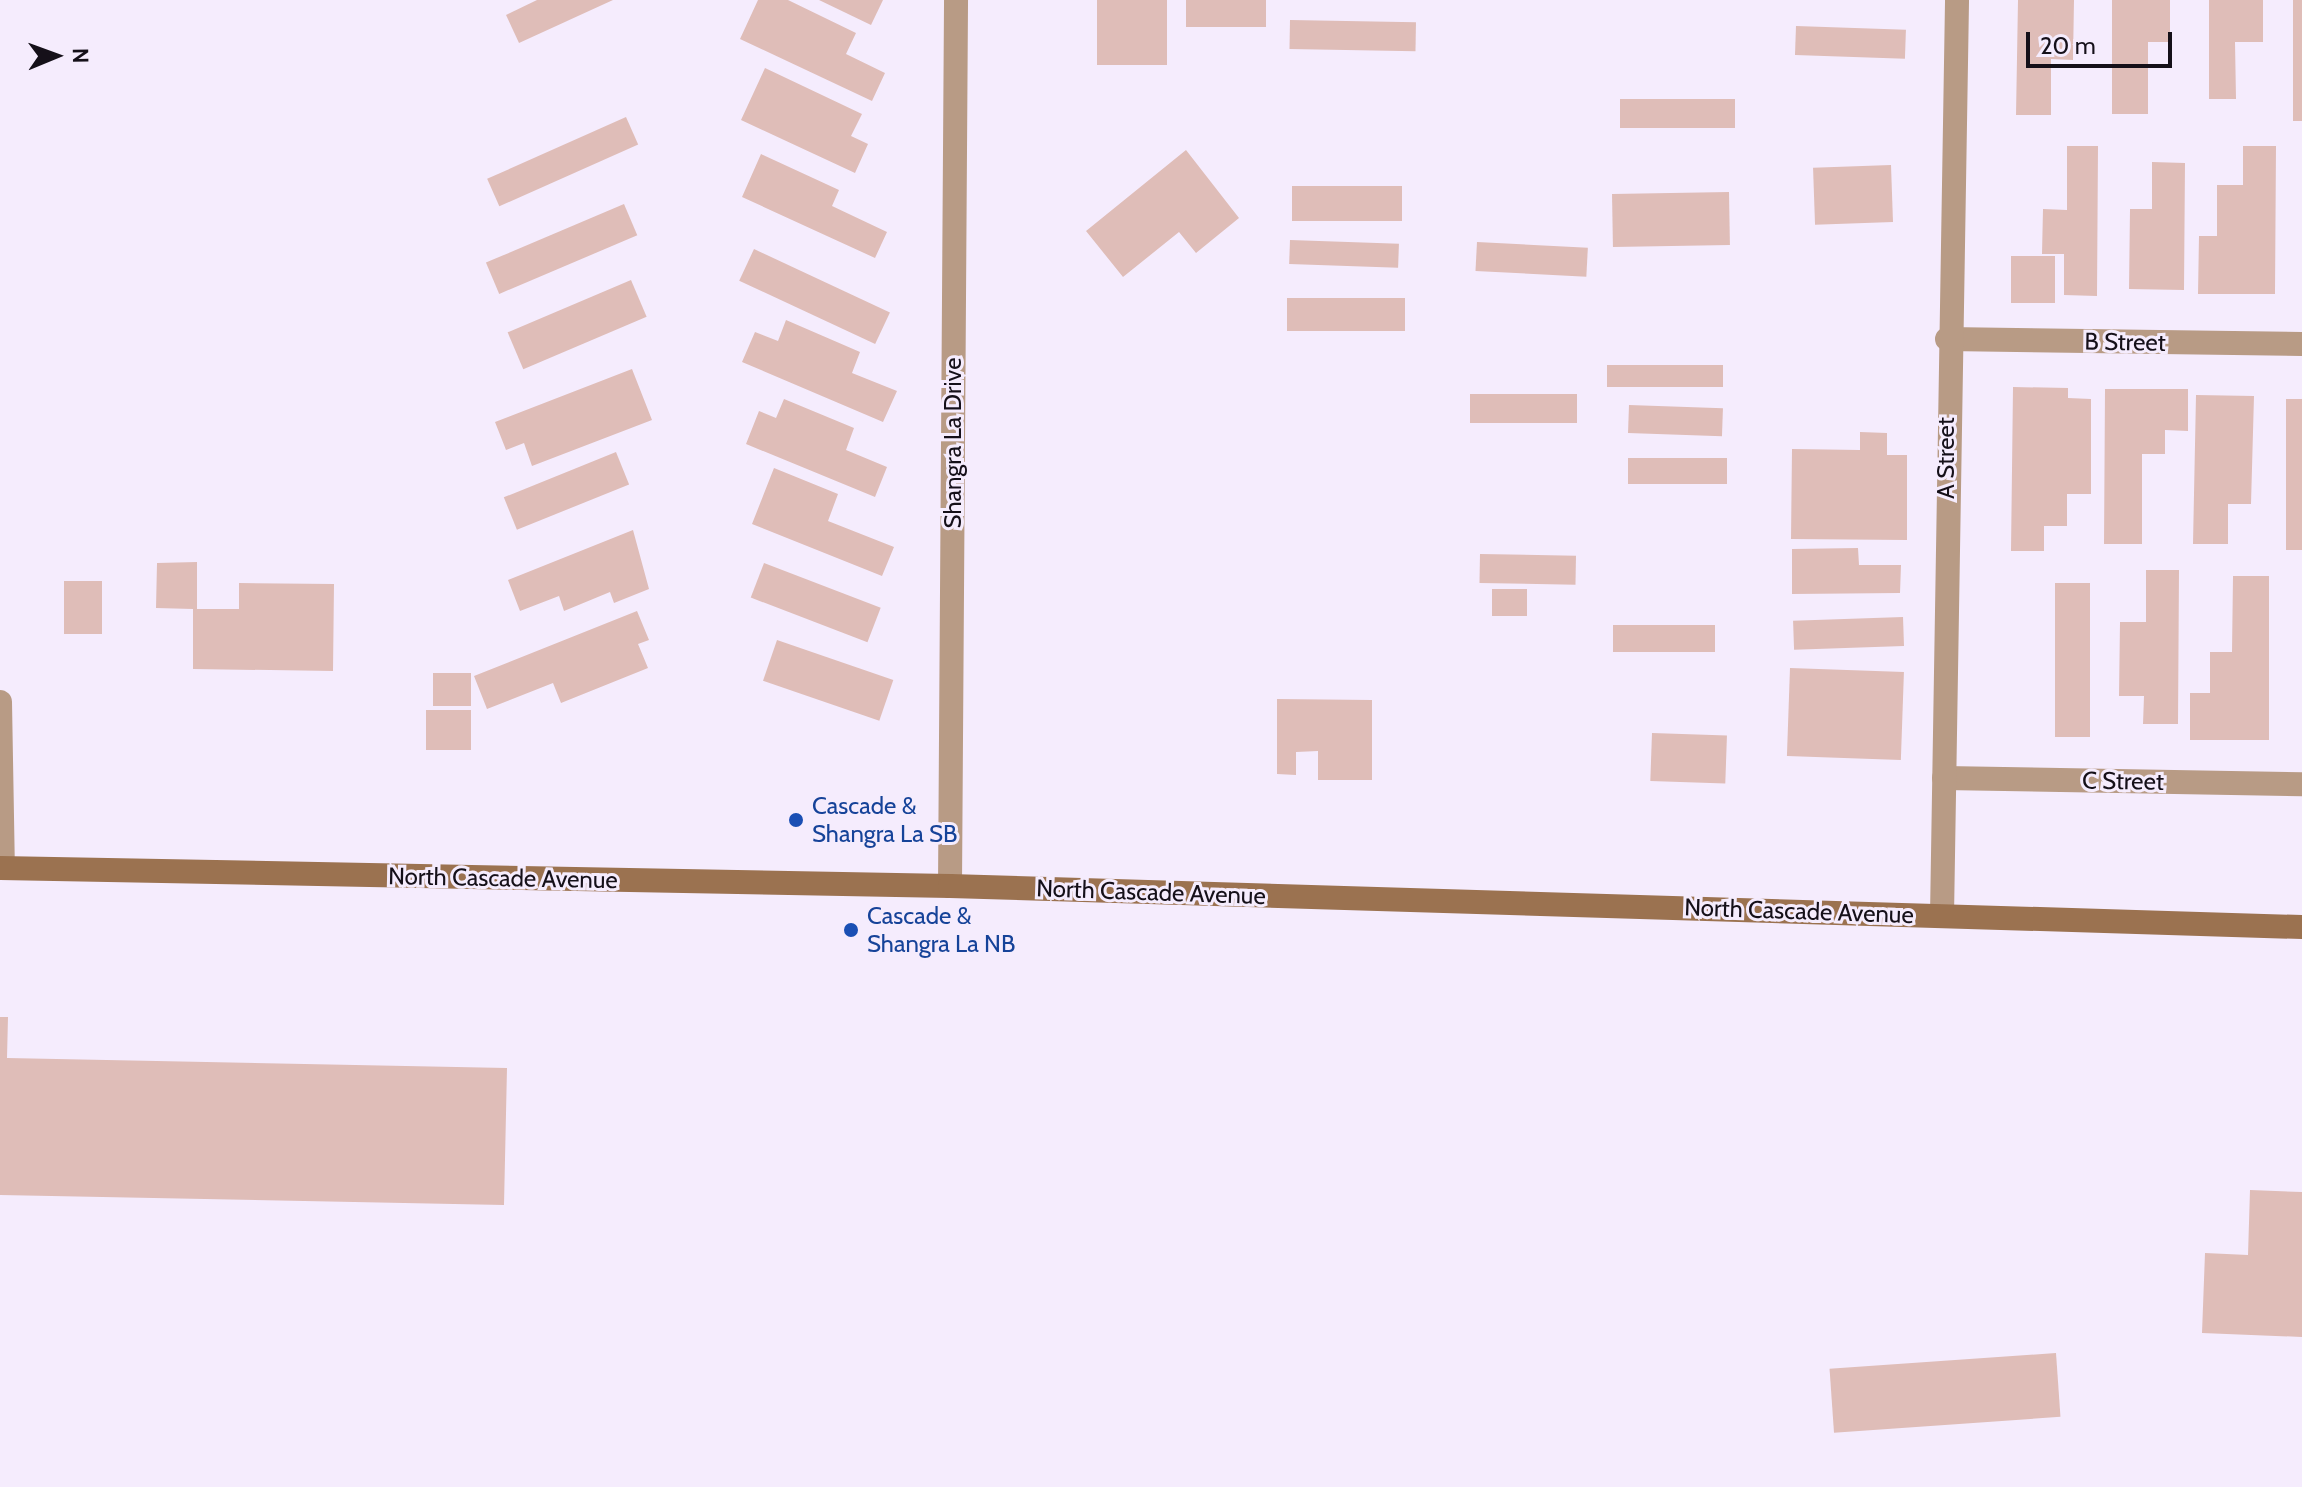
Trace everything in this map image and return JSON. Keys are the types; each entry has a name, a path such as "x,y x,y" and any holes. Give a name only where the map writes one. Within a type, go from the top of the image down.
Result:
{"street":[{"name":"Shangra La Drive","path":"950,886 956,0"},
{"name":"A Street","path":"1942,916 1947,339 1957,0"},
{"name":"B Street","path":"1947,339 2302,344"},
{"path":"0,702 1,868"},
{"name":"C Street","path":"1944,778 2302,784"},
{"name":"North Cascade Avenue","path":"1,868 950,886 2302,927"}],"building":[{"path":"537,0 613,0 519,43 506,15"},
{"path":"758,0 788,0 856,33 846,54 885,73 872,101 740,39"},
{"path":"819,0 883,0 871,25"},
{"path":"1097,0 1167,0 1167,65 1097,65"},
{"path":"1186,0 1266,0 1266,27 1186,27"},
{"path":"2018,0 2074,0 2073,60 2051,59 2051,115 2016,115"},
{"path":"2112,0 2170,0 2170,42 2148,42 2148,114 2112,114"},
{"path":"2209,0 2263,0 2263,42 2235,42 2236,99 2209,99"},
{"path":"2293,0 2302,0 2302,121 2293,121"},
{"path":"1290,20 1416,22 1415,51 1289,49"},
{"path":"1796,26 1906,30 1905,59 1795,55"},
{"path":"765,68 862,114 851,136 868,144 855,173 741,120"},
{"path":"1620,99 1735,99 1735,128 1620,128"},
{"path":"626,117 638,144 499,206 487,179"},
{"path":"2067,146 2098,146 2097,296 2064,295 2064,254 2042,254 2043,209 2067,210"},
{"path":"2243,146 2276,146 2275,294 2198,294 2199,236 2217,236 2217,185 2243,185"},
{"path":"1186,150 1239,218 1196,253 1179,232 1123,277 1086,231"},
{"path":"761,154 839,190 832,206 887,232 875,258 742,197"},
{"path":"2152,162 2185,163 2184,290 2129,289 2130,209 2152,209"},
{"path":"1891,165 1893,222 1815,225 1813,168"},
{"path":"1292,186 1402,186 1402,221 1292,221"},
{"path":"1729,192 1730,245 1613,247 1612,194"},
{"path":"624,204 637,235 499,294 486,263"},
{"path":"1290,240 1399,244 1398,268 1289,264"},
{"path":"1477,242 1588,248 1586,277 1475,271"},
{"path":"754,249 890,312 875,344 739,281"},
{"path":"2011,256 2055,256 2055,303 2011,303"},
{"path":"631,280 647,317 523,369 508,332"},
{"path":"1287,298 1405,298 1405,331 1287,331"},
{"path":"786,320 860,352 852,373 897,391 883,422 742,362 755,332 778,341"},
{"path":"1607,365 1723,365 1723,387 1607,387"},
{"path":"632,369 652,420 532,466 524,443 506,450 495,422"},
{"path":"2013,387 2068,388 2068,398 2091,399 2091,494 2067,494 2067,526 2044,526 2044,551 2011,551"},
{"path":"2105,389 2188,389 2188,431 2165,430 2165,454 2142,454 2142,544 2104,544"},
{"path":"1470,394 1577,394 1577,423 1470,423"},
{"path":"2196,395 2254,396 2251,504 2228,504 2228,544 2193,544"},
{"path":"784,399 854,428 846,450 887,467 875,497 746,444 759,411 776,418"},
{"path":"2286,399 2302,399 2302,550 2286,550"},
{"path":"1629,405 1723,408 1722,436 1628,433"},
{"path":"1860,432 1887,433 1887,455 1907,455 1907,540 1791,539 1792,449 1860,450"},
{"path":"616,452 629,484 517,530 504,497"},
{"path":"1628,458 1727,458 1727,484 1628,484"},
{"path":"774,468 838,494 828,521 894,547 882,576 752,524"},
{"path":"633,530 649,589 614,603 610,592 564,611 559,596 520,611 508,580"},
{"path":"1858,548 1859,565 1901,565 1900,593 1792,594 1792,549"},
{"path":"1480,554 1576,556 1575,585 1479,583"},
{"path":"197,562 197,609 239,609 239,583 334,584 333,671 193,669 193,609 156,608 157,563"},
{"path":"764,563 881,608 867,642 751,598"},
{"path":"2146,570 2179,570 2178,724 2143,724 2144,696 2119,696 2120,622 2146,622"},
{"path":"2233,576 2269,576 2269,740 2190,740 2190,693 2210,693 2210,652 2232,652"},
{"path":"64,581 102,581 102,634 64,634"},
{"path":"2055,583 2090,583 2090,737 2055,737"},
{"path":"1492,589 1527,589 1527,616 1492,616"},
{"path":"637,611 649,640 638,644 648,668 561,703 553,683 487,709 474,676"},
{"path":"1903,617 1904,646 1794,650 1793,621"},
{"path":"1613,625 1715,625 1715,652 1613,652"},
{"path":"777,640 893,680 879,721 763,681"},
{"path":"1790,668 1904,672 1901,760 1787,756"},
{"path":"433,673 471,673 471,706 433,706"},
{"path":"1277,699 1372,700 1372,780 1318,780 1318,751 1296,752 1296,775 1277,774"},
{"path":"426,710 471,710 471,750 426,750"},
{"path":"1652,733 1727,736 1725,784 1650,781"},
{"path":"0,1017 8,1017 7,1058 507,1068 504,1205 0,1195"},
{"path":"2250,1190 2302,1192 2302,1337 2202,1333 2205,1253 2248,1255"},
{"path":"2056,1353 2060,1417 1834,1433 1830,1369"}],"place":[{"name":"Cascade & Shangra La SB","path":"796,820"},
{"name":"Cascade & Shangra La NB","path":"851,930"}]}
